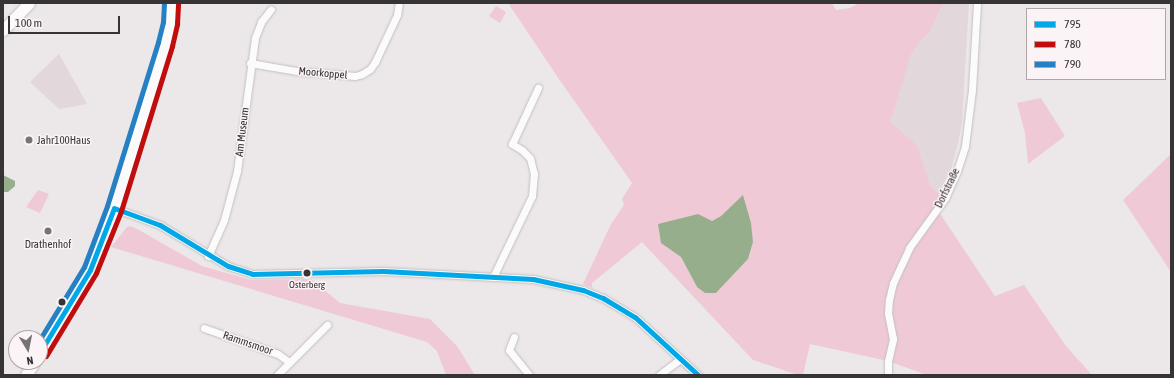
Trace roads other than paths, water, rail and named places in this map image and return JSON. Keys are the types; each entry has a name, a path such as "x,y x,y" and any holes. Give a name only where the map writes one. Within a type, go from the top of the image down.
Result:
{"main road":[{"path":"3,30 29,3"},
{"path":"48,339 90,270 114,208 157,70 170,23 171,3"}],"street":[{"name":"Moorkoppel","path":"250,63 310,72 355,76 362,74 370,69 375,62 398,15 399,3"},
{"name":"Dorfstraße","path":"888,375 888,361 893,339 888,313 893,283 909,248 945,198 957,171 965,146 972,90 977,3"},
{"name":"Am Museum","path":"208,256 224,220 236,171 250,63 260,22 271,9"},
{"path":"494,277 532,196 534,174 530,158 522,150 512,144 538,88"},
{"path":"114,208 160,225 208,256 240,271 262,275 368,270 533,279 559,284 603,298 635,317 698,375"},
{"name":"Rammsmoor","path":"277,375 328,325"},
{"name":"Rammsmoor","path":"204,328 278,354 289,362"},
{"path":"514,337 509,350 529,375"},
{"path":"659,375 680,359"}],"place":[{"name":"Jahr100Haus","path":"29,140"},
{"name":"Drathenhof","path":"48,231"},
{"name":"Osterberg","path":"307,273"}]}
